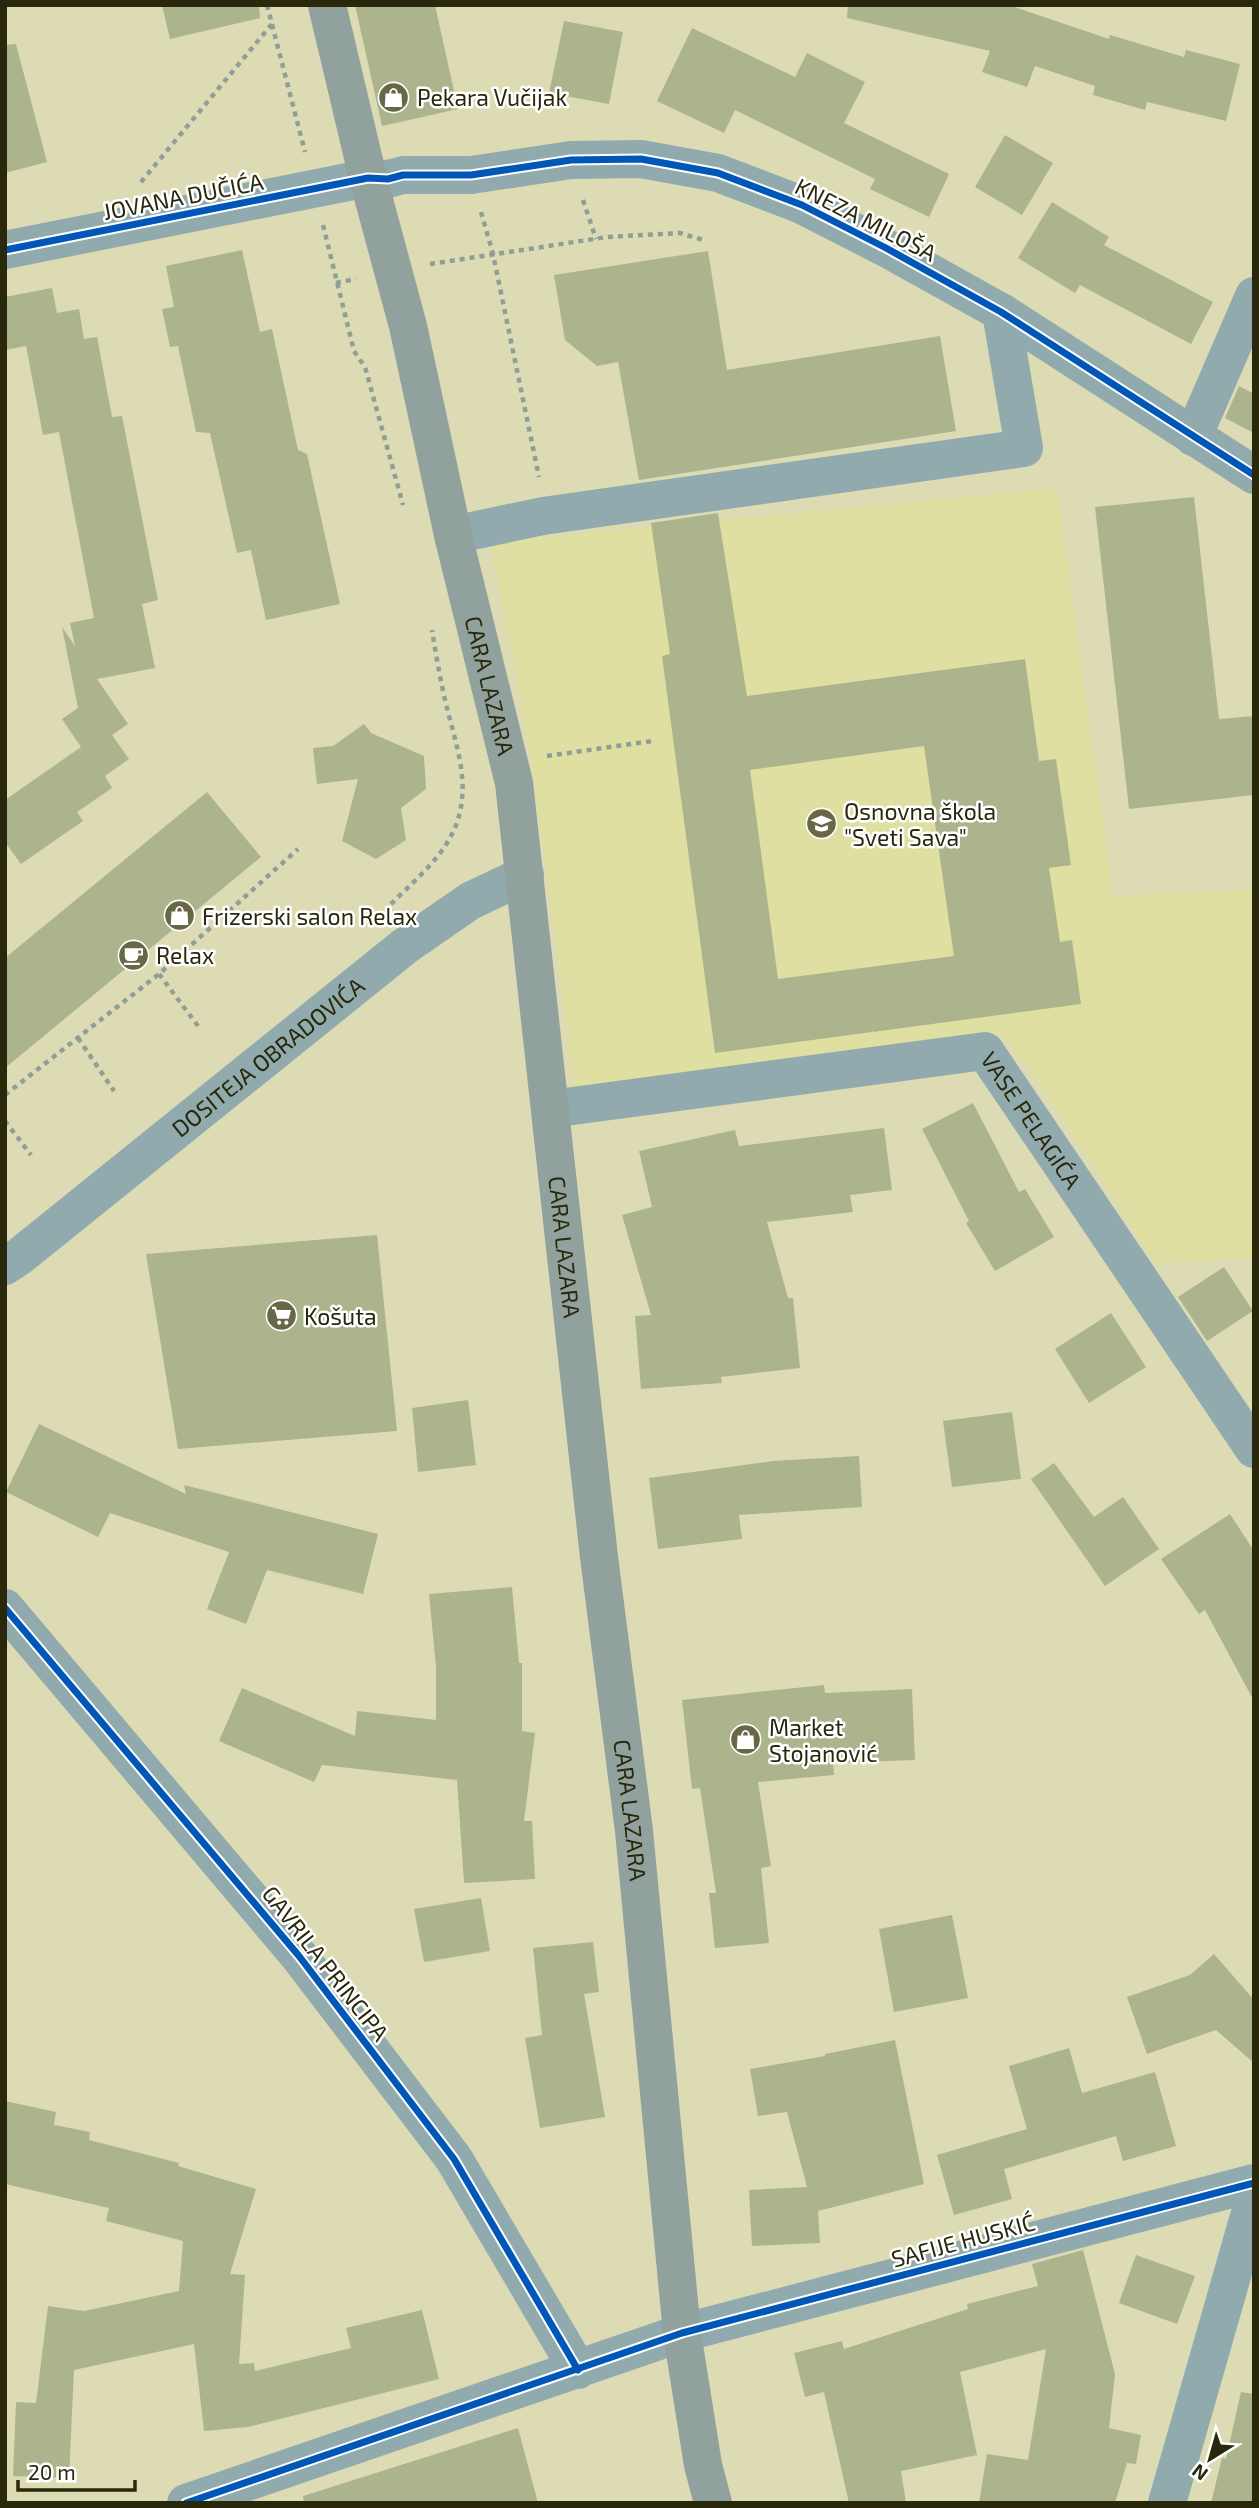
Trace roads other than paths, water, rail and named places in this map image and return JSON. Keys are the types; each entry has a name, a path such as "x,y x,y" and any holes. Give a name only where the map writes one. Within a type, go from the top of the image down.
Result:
{"main road":[{"name":"CARA LAZARA","path":"327,5 368,178 394,270 453,536 514,783 599,1557 634,1831 682,2333 703,2465 713,2503"}],"street":[{"name":"KNEZA MILOŠA","path":"368,178 388,179 403,175 471,176 571,160 641,159 718,173 802,205 1001,312 1254,475"},
{"name":"JOVANA DUČIĆA","path":"5,250 368,178"},
{"path":"1193,438 1254,296"},
{"path":"453,536 543,516 1024,448 1001,312"},
{"name":"DOSITEJA OBRADOVIĆA","path":"10,1266 405,946 470,901 525,875"},
{"name":"VASE PELAGIĆA","path":"550,1109 985,1051 1254,1449"},
{"name":"GAVRILA PRINCIPA","path":"5,1608 299,1956 454,2160 578,2370"},
{"name":"SAFIJE HUSKIĆ","path":"187,2503 682,2333 1254,2183"},
{"path":"1167,2503 1254,2199"}],"place":[{"name":"Pekara Vučijak","path":"394,97"},
{"name":"Osnovna škola \"Sveti Sava\"","path":"821,824"},
{"name":"Frizerski salon Relax","path":"179,916"},
{"name":"Relax","path":"133,955"},
{"name":"Košuta","path":"281,1316"},
{"name":"Market Stojanović","path":"746,1740"}]}
